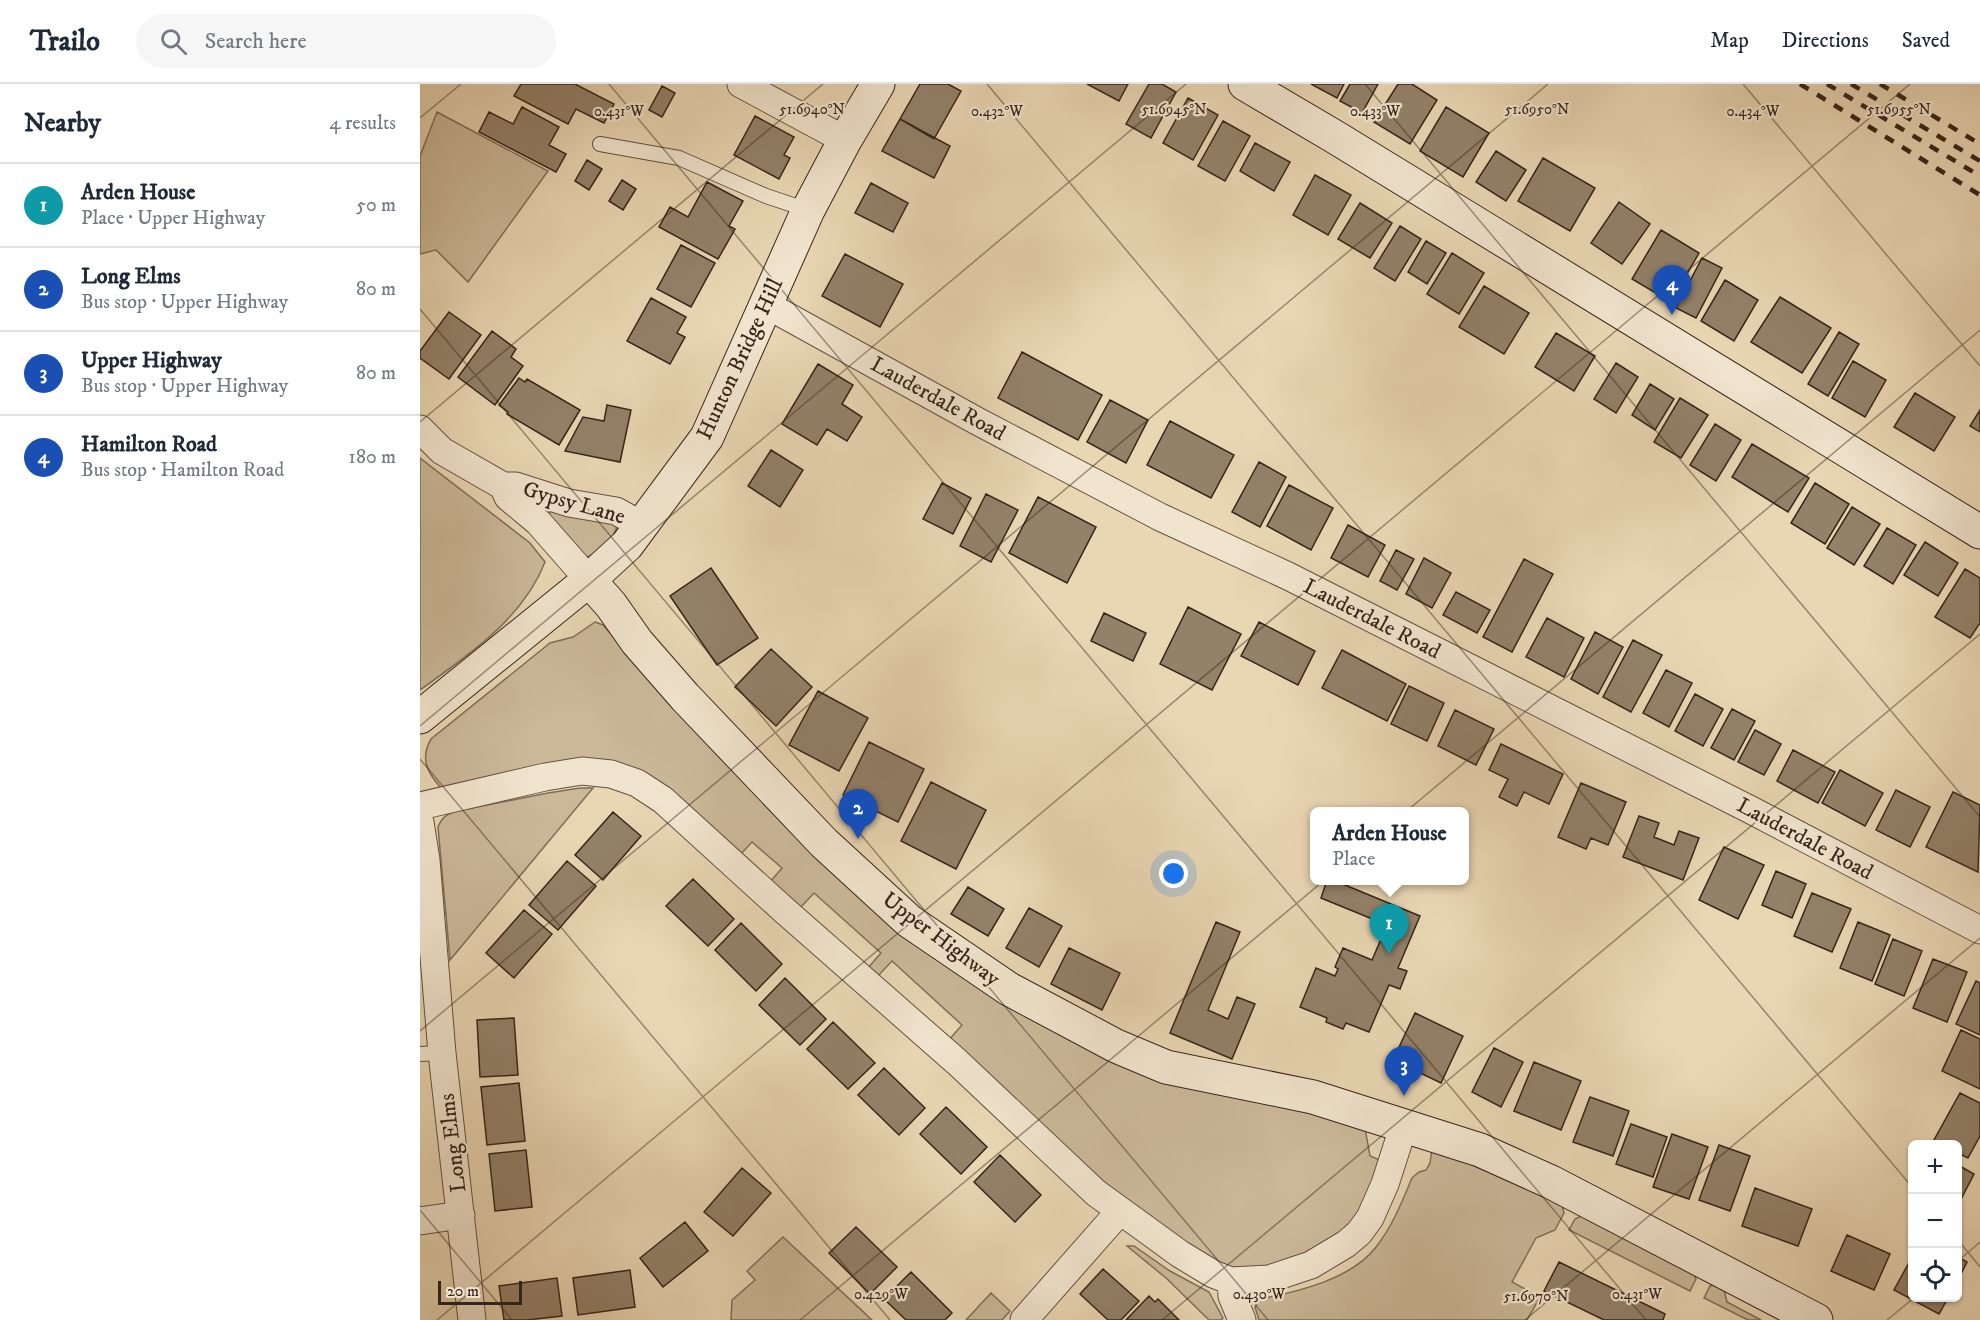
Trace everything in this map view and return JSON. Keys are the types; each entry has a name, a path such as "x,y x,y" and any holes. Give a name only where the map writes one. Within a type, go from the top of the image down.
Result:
{"street":[{"path":"741,84 845,140"},
{"name":"Hunton Bridge Hill","path":"420,717 589,580 627,545 707,437 808,210 878,84"},
{"path":"1245,84 1335,136 1980,532"},
{"name":"Lauderdale Road","path":"765,304 977,421 1160,517 1298,582 1749,809 1980,930"},
{"name":"Gypsy Lane","path":"420,429 442,451 503,486 516,486 569,503 616,511 643,525"},
{"name":"Gypsy Lane","path":"503,486 508,497 538,522 589,580"},
{"name":"Upper Highway","path":"589,580 611,605 637,642 685,697 824,843 909,921 1009,989 1116,1046 1166,1067 1313,1097 1480,1150 1551,1182 1816,1320"},
{"path":"420,806 535,779 582,771 611,774 637,783 663,800 957,1062 1096,1193 1188,1259 1213,1274 1231,1281 1269,1279 1311,1265 1346,1244 1359,1233 1370,1218 1378,1201 1404,1125"},
{"name":"Long Elms","path":"420,822 426,860 431,1054 461,1215 472,1320"},
{"path":"1024,1320 1119,1211"},
{"path":"420,1221 461,1215"},
{"path":"1231,1281 1232,1296 1242,1320"}],"lane":[{"path":"600,144 679,158 766,196 808,210"}],"shaded area":[{"path":"437,112 548,171 468,282 436,250 420,254 420,156"},
{"path":"420,458 530,543 545,562 523,601 508,619 474,650 420,690"},
{"path":"556,508 618,523 606,545 584,558 549,517 550,511"},
{"path":"595,622 603,625 624,649 1003,1001 1307,1112 1365,1128 1370,1156 1382,1161 1352,1226 1305,1258 1267,1269 1231,1271 1150,1224 947,1042 962,1025 892,961 876,978 867,969 881,953 814,893 800,908 770,882 782,868 752,842 740,855 639,774 449,789 440,787 429,770 426,759 431,739 550,643 573,637"},
{"path":"580,788 593,788 450,960 438,827 443,818 457,811"},
{"path":"1432,1149 1562,1205 1564,1213 1555,1230 1536,1238 1512,1282 1540,1297 1527,1320 1259,1320 1255,1307 1260,1299 1307,1288 1339,1276 1366,1258 1387,1231 1412,1178 1426,1170 1430,1163"},
{"path":"1583,1215 1692,1270 1696,1279 1690,1291 1569,1230 1575,1219"},
{"path":"783,1237 872,1320 731,1320 732,1300 755,1280 747,1271"},
{"path":"1127,1246 1134,1246 1170,1271 1209,1292 1223,1318 1209,1320 1166,1278"},
{"path":"1719,1284 1723,1286 1727,1302 1761,1320 1748,1320 1704,1298 1710,1286"},
{"path":"991,1293 1010,1311 1002,1320 966,1320"}],"building":[{"path":"521,84 575,84 614,104 604,123 576,109 568,124 514,96"},
{"path":"920,84 948,84 961,91 934,139 900,119"},
{"path":"1087,84 1128,84 1119,101"},
{"path":"1149,84 1162,84 1176,92 1151,138 1126,124"},
{"path":"1311,84 1344,84 1337,98"},
{"path":"1350,84 1378,84 1362,113 1340,101"},
{"path":"1398,84 1412,84 1437,100 1410,144 1374,122"},
{"path":"662,86 675,93 662,117 649,110"},
{"path":"1188,98 1218,115 1193,160 1163,143"},
{"path":"522,107 559,127 549,145 566,154 556,172 479,132 489,112 513,124"},
{"path":"1446,107 1489,133 1463,177 1420,151"},
{"path":"755,116 794,137 784,155 790,158 779,179 734,155"},
{"path":"900,119 950,146 934,178 882,151"},
{"path":"1223,121 1250,136 1225,181 1198,166"},
{"path":"1255,143 1290,162 1274,191 1240,171"},
{"path":"1496,151 1526,170 1506,201 1476,182"},
{"path":"1543,158 1595,188 1570,231 1518,201"},
{"path":"587,160 602,169 589,190 575,181"},
{"path":"1315,175 1351,195 1328,235 1293,215"},
{"path":"622,180 636,189 623,210 609,201"},
{"path":"707,182 743,201 729,226 735,229 718,259 659,227 670,207 688,217"},
{"path":"871,183 908,203 893,232 855,213"},
{"path":"1619,202 1650,224 1622,264 1591,243"},
{"path":"1360,203 1392,223 1370,258 1338,239"},
{"path":"1400,226 1421,239 1395,281 1374,268"},
{"path":"1661,230 1699,253 1671,302 1632,279"},
{"path":"1426,241 1446,253 1427,284 1408,272"},
{"path":"681,245 715,263 691,307 657,289"},
{"path":"1452,253 1484,273 1459,314 1427,294"},
{"path":"845,254 903,284 880,327 822,296"},
{"path":"1702,258 1722,268 1696,318 1676,308"},
{"path":"1725,280 1758,300 1734,341 1701,321"},
{"path":"1484,286 1529,313 1504,354 1459,327"},
{"path":"1780,297 1831,328 1802,373 1751,342"},
{"path":"651,298 686,317 677,333 685,337 670,364 627,341"},
{"path":"449,312 481,335 449,379 420,358 420,351"},
{"path":"492,331 516,349 511,357 523,366 495,405 458,377"},
{"path":"1839,332 1859,344 1828,396 1808,384"},
{"path":"1556,333 1595,356 1574,391 1535,367"},
{"path":"1022,352 1102,395 1078,440 998,398"},
{"path":"1853,361 1886,380 1865,417 1832,398"},
{"path":"1616,363 1638,377 1616,413 1594,399"},
{"path":"818,364 853,385 842,404 862,417 847,441 827,429 817,445 782,424"},
{"path":"519,378 525,382 527,379 580,410 559,445 507,414 508,412 499,405"},
{"path":"1650,384 1674,399 1655,430 1632,415"},
{"path":"1915,393 1955,417 1934,451 1894,427"},
{"path":"1680,398 1708,415 1681,458 1654,442"},
{"path":"1110,400 1148,420 1126,463 1087,442"},
{"path":"607,405 631,410 620,462 565,451 583,417 604,421"},
{"path":"1980,410 1980,432 1970,426"},
{"path":"1170,421 1234,455 1211,498 1147,465"},
{"path":"1715,424 1741,440 1716,481 1690,465"},
{"path":"1752,444 1809,478 1788,512 1732,477"},
{"path":"771,450 803,470 780,507 748,486"},
{"path":"1259,462 1286,477 1260,527 1232,512"},
{"path":"942,483 971,498 953,534 923,519"},
{"path":"1815,483 1849,504 1825,544 1791,523"},
{"path":"1289,485 1333,508 1311,550 1267,526"},
{"path":"986,494 1018,510 991,562 960,546"},
{"path":"1038,497 1096,527 1067,583 1009,553"},
{"path":"1852,507 1880,524 1854,565 1827,548"},
{"path":"1348,525 1385,545 1368,577 1331,558"},
{"path":"1887,528 1916,545 1893,584 1864,566"},
{"path":"1925,542 1958,563 1938,596 1904,575"},
{"path":"1396,550 1414,559 1397,590 1380,581"},
{"path":"1424,558 1451,573 1432,608 1406,594"},
{"path":"1524,559 1553,574 1512,652 1483,637"},
{"path":"711,568 758,638 717,665 670,596"},
{"path":"1965,569 1980,578 1980,623 1970,638 1935,617"},
{"path":"1456,592 1490,610 1477,633 1443,615"},
{"path":"1188,607 1241,634 1212,690 1160,664"},
{"path":"1104,613 1146,633 1133,661 1091,641"},
{"path":"1547,618 1584,638 1564,677 1526,657"},
{"path":"1259,622 1315,651 1298,685 1241,656"},
{"path":"1595,632 1623,647 1598,694 1571,679"},
{"path":"1633,640 1662,655 1631,712 1603,697"},
{"path":"771,649 812,687 776,726 735,687"},
{"path":"1342,650 1406,684 1387,721 1322,688"},
{"path":"1666,670 1692,683 1669,727 1643,713"},
{"path":"1409,686 1444,703 1427,741 1391,724"},
{"path":"818,691 868,718 839,771 789,745"},
{"path":"1695,694 1723,709 1703,746 1675,731"},
{"path":"1732,709 1755,721 1734,760 1711,748"},
{"path":"1455,710 1494,729 1476,765 1438,746"},
{"path":"1755,730 1781,744 1764,775 1738,762"},
{"path":"869,742 924,769 898,822 843,795"},
{"path":"1501,744 1563,774 1549,804 1524,792 1517,806 1499,797 1508,779 1489,770"},
{"path":"1793,750 1835,772 1818,803 1777,781"},
{"path":"1840,770 1883,793 1865,826 1822,803"},
{"path":"931,782 986,810 956,869 901,841"},
{"path":"1581,783 1626,802 1608,845 1591,838 1586,849 1558,837"},
{"path":"1896,790 1930,807 1910,847 1876,830"},
{"path":"1953,792 1980,805 1978,872 1926,847"},
{"path":"613,812 641,836 603,880 575,855"},
{"path":"1639,816 1659,823 1654,837 1674,845 1679,831 1699,838 1683,880 1623,857"},
{"path":"1724,847 1764,865 1738,919 1699,900"},
{"path":"567,861 596,886 558,930 529,905"},
{"path":"1776,871 1806,884 1792,918 1762,905"},
{"path":"693,879 734,919 708,946 666,906"},
{"path":"1325,885 1345,885 1420,916 1398,968 1407,971 1400,989 1389,985 1369,1032 1346,1023 1343,1029 1326,1022 1327,1018 1300,1007 1316,968 1335,976 1338,969 1335,967 1343,948 1372,960 1387,925 1321,898"},
{"path":"968,887 1004,909 988,936 951,914"},
{"path":"1812,893 1851,909 1832,952 1794,936"},
{"path":"1029,908 1062,926 1039,967 1006,948"},
{"path":"524,910 552,934 514,978 486,953"},
{"path":"1216,922 1240,932 1208,1010 1228,1019 1237,997 1255,1004 1232,1059 1170,1033"},
{"path":"1858,922 1890,935 1872,981 1840,968"},
{"path":"741,923 782,964 756,991 715,950"},
{"path":"1893,939 1922,951 1904,996 1875,984"},
{"path":"1069,948 1120,973 1102,1010 1051,984"},
{"path":"1933,959 1967,972 1947,1022 1913,1008"},
{"path":"785,978 826,1019 800,1045 759,1005"},
{"path":"1976,981 1980,983 1980,1035 1956,1024"},
{"path":"1415,1013 1463,1036 1441,1083 1393,1060"},
{"path":"514,1018 518,1075 480,1077 477,1020"},
{"path":"833,1022 875,1063 848,1089 807,1049"},
{"path":"1961,1030 1980,1039 1980,1089 1942,1071"},
{"path":"1494,1048 1523,1062 1501,1107 1472,1092"},
{"path":"1534,1062 1581,1081 1561,1130 1514,1111"},
{"path":"884,1068 925,1108 899,1135 858,1095"},
{"path":"519,1083 525,1141 487,1145 481,1087"},
{"path":"1960,1093 1980,1103 1980,1136 1968,1158 1962,1155 1962,1140 1934,1140"},
{"path":"1590,1097 1629,1111 1613,1156 1573,1142"},
{"path":"946,1107 987,1147 961,1174 920,1134"},
{"path":"1631,1124 1667,1137 1653,1177 1616,1164"},
{"path":"1672,1134 1708,1147 1689,1199 1653,1187"},
{"path":"1719,1145 1750,1156 1730,1211 1699,1200"},
{"path":"526,1150 532,1207 495,1211 489,1154"},
{"path":"1000,1155 1041,1195 1015,1222 974,1182"},
{"path":"1962,1167 1974,1174 1962,1197"},
{"path":"742,1168 771,1193 733,1236 704,1212"},
{"path":"1755,1188 1812,1209 1798,1246 1742,1226"},
{"path":"685,1222 708,1251 663,1287 640,1258"},
{"path":"856,1227 897,1267 870,1294 829,1253"},
{"path":"1847,1235 1890,1254 1874,1290 1831,1271"},
{"path":"1962,1259 1967,1262 1962,1272"},
{"path":"1559,1262 1665,1314 1663,1320 1604,1320 1544,1291"},
{"path":"1908,1264 1908,1297 1894,1290"},
{"path":"1103,1269 1139,1301 1121,1320 1108,1320 1080,1294"},
{"path":"630,1270 635,1307 578,1315 573,1278"},
{"path":"911,1272 952,1313 945,1320 906,1320 884,1299"},
{"path":"557,1278 562,1316 504,1320 499,1286"},
{"path":"1149,1296 1155,1302 1158,1299 1179,1320 1126,1320"},
{"path":"1916,1302 1946,1302 1939,1314"}],"railway":[{"path":"1800,84 1980,195"},
{"path":"1827,84 1980,176"},
{"path":"1851,84 1980,161"},
{"path":"1880,84 1980,144"}],"place":[{"name":"Hamilton Road","path":"1672,315"},
{"name":"Long Elms","path":"858,839"},
{"name":"Arden House","path":"1389,954"},
{"name":"Upper Highway","path":"1404,1096"}]}
